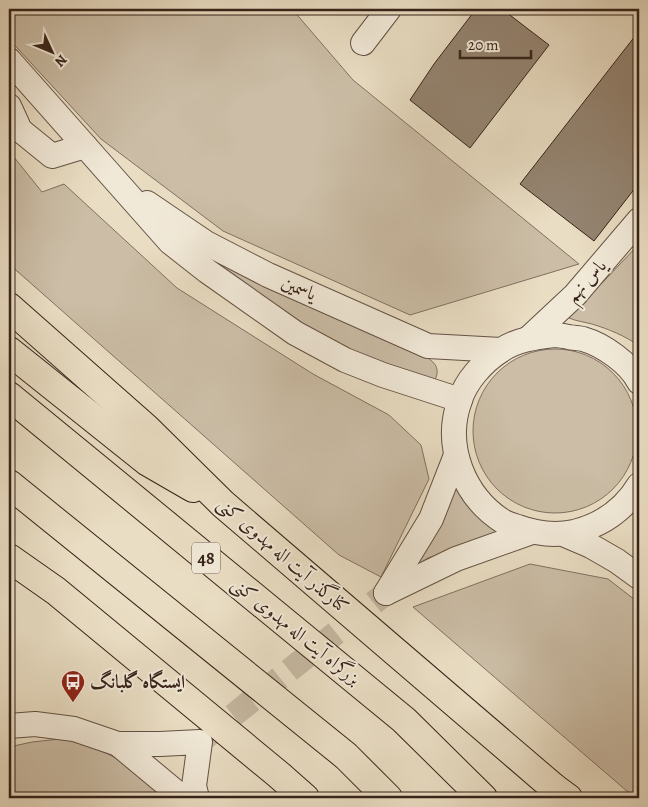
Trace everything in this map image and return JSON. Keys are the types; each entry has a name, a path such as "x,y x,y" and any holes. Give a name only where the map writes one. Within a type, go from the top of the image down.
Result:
{"main road":[{"name":"کنارگذر آیت اله مهدوی کنی","path":"9,307 146,428 223,504 561,795"},
{"path":"9,351 148,462 223,504"},
{"name":"بزرگراه آیت اله مهدوی کنی","path":"9,396 404,720 483,798"},
{"path":"9,484 346,756 388,798"},
{"path":"9,550 305,798"},
{"path":"9,558 56,591"}],"street":[{"path":"363,43 390,9"},
{"name":"یاسمین","path":"9,60 170,242 207,271 295,333 344,360 382,375 460,400"},
{"path":"9,106 20,130 52,156 84,146"},
{"name":"یاسمین","path":"115,180 206,243 268,275 428,346 501,350"},
{"name":"یاس نهم","path":"529,338 576,295 639,220"},
{"path":"639,382 630,361 584,340 557,335 529,338 501,350 482,366 467,386 460,400 454,424 456,455 466,482 482,505 505,522 532,532 547,535 563,534 590,528 614,514 633,495 639,485"},
{"path":"456,455 431,519 386,593 456,559 532,532"},
{"path":"563,534 591,546 617,561 639,577"},
{"path":"9,726 35,724 74,729 118,744 200,742 194,786 197,798"},
{"path":"118,744 183,798"}],"shaded area":[{"path":"9,9 292,9 353,80 579,264 410,315 223,231 101,139 9,39"},
{"path":"9,151 42,192 64,184 177,288 313,374 389,415 421,445 429,479 381,577 339,555 9,264"},
{"path":"163,224 415,350 435,365 437,374 435,380 324,342"},
{"path":"639,244 639,346 610,331 569,318 567,313 604,281"},
{"path":"563,349 579,352 594,358 619,379 628,392 634,407 637,431 636,447 628,470 607,495 594,504 579,510 547,513 531,510 516,504 491,483 482,470 476,455 473,423 476,407 482,392 503,367 516,358 531,352"},
{"path":"454,478 506,531 428,558 402,575"},
{"path":"530,564 608,579 639,603 639,798 635,798 413,607"},
{"path":"60,739 81,742 119,760 166,798 9,798 9,747"}],"building":[{"path":"476,9 502,9 549,45 470,148 410,100 434,64"},
{"path":"639,31 639,183 594,241 520,184"}],"tunnel":[{"path":"205,738 386,593"}],"place":[{"name":"ایستگاه گلبانگ","path":"73,703"}]}
